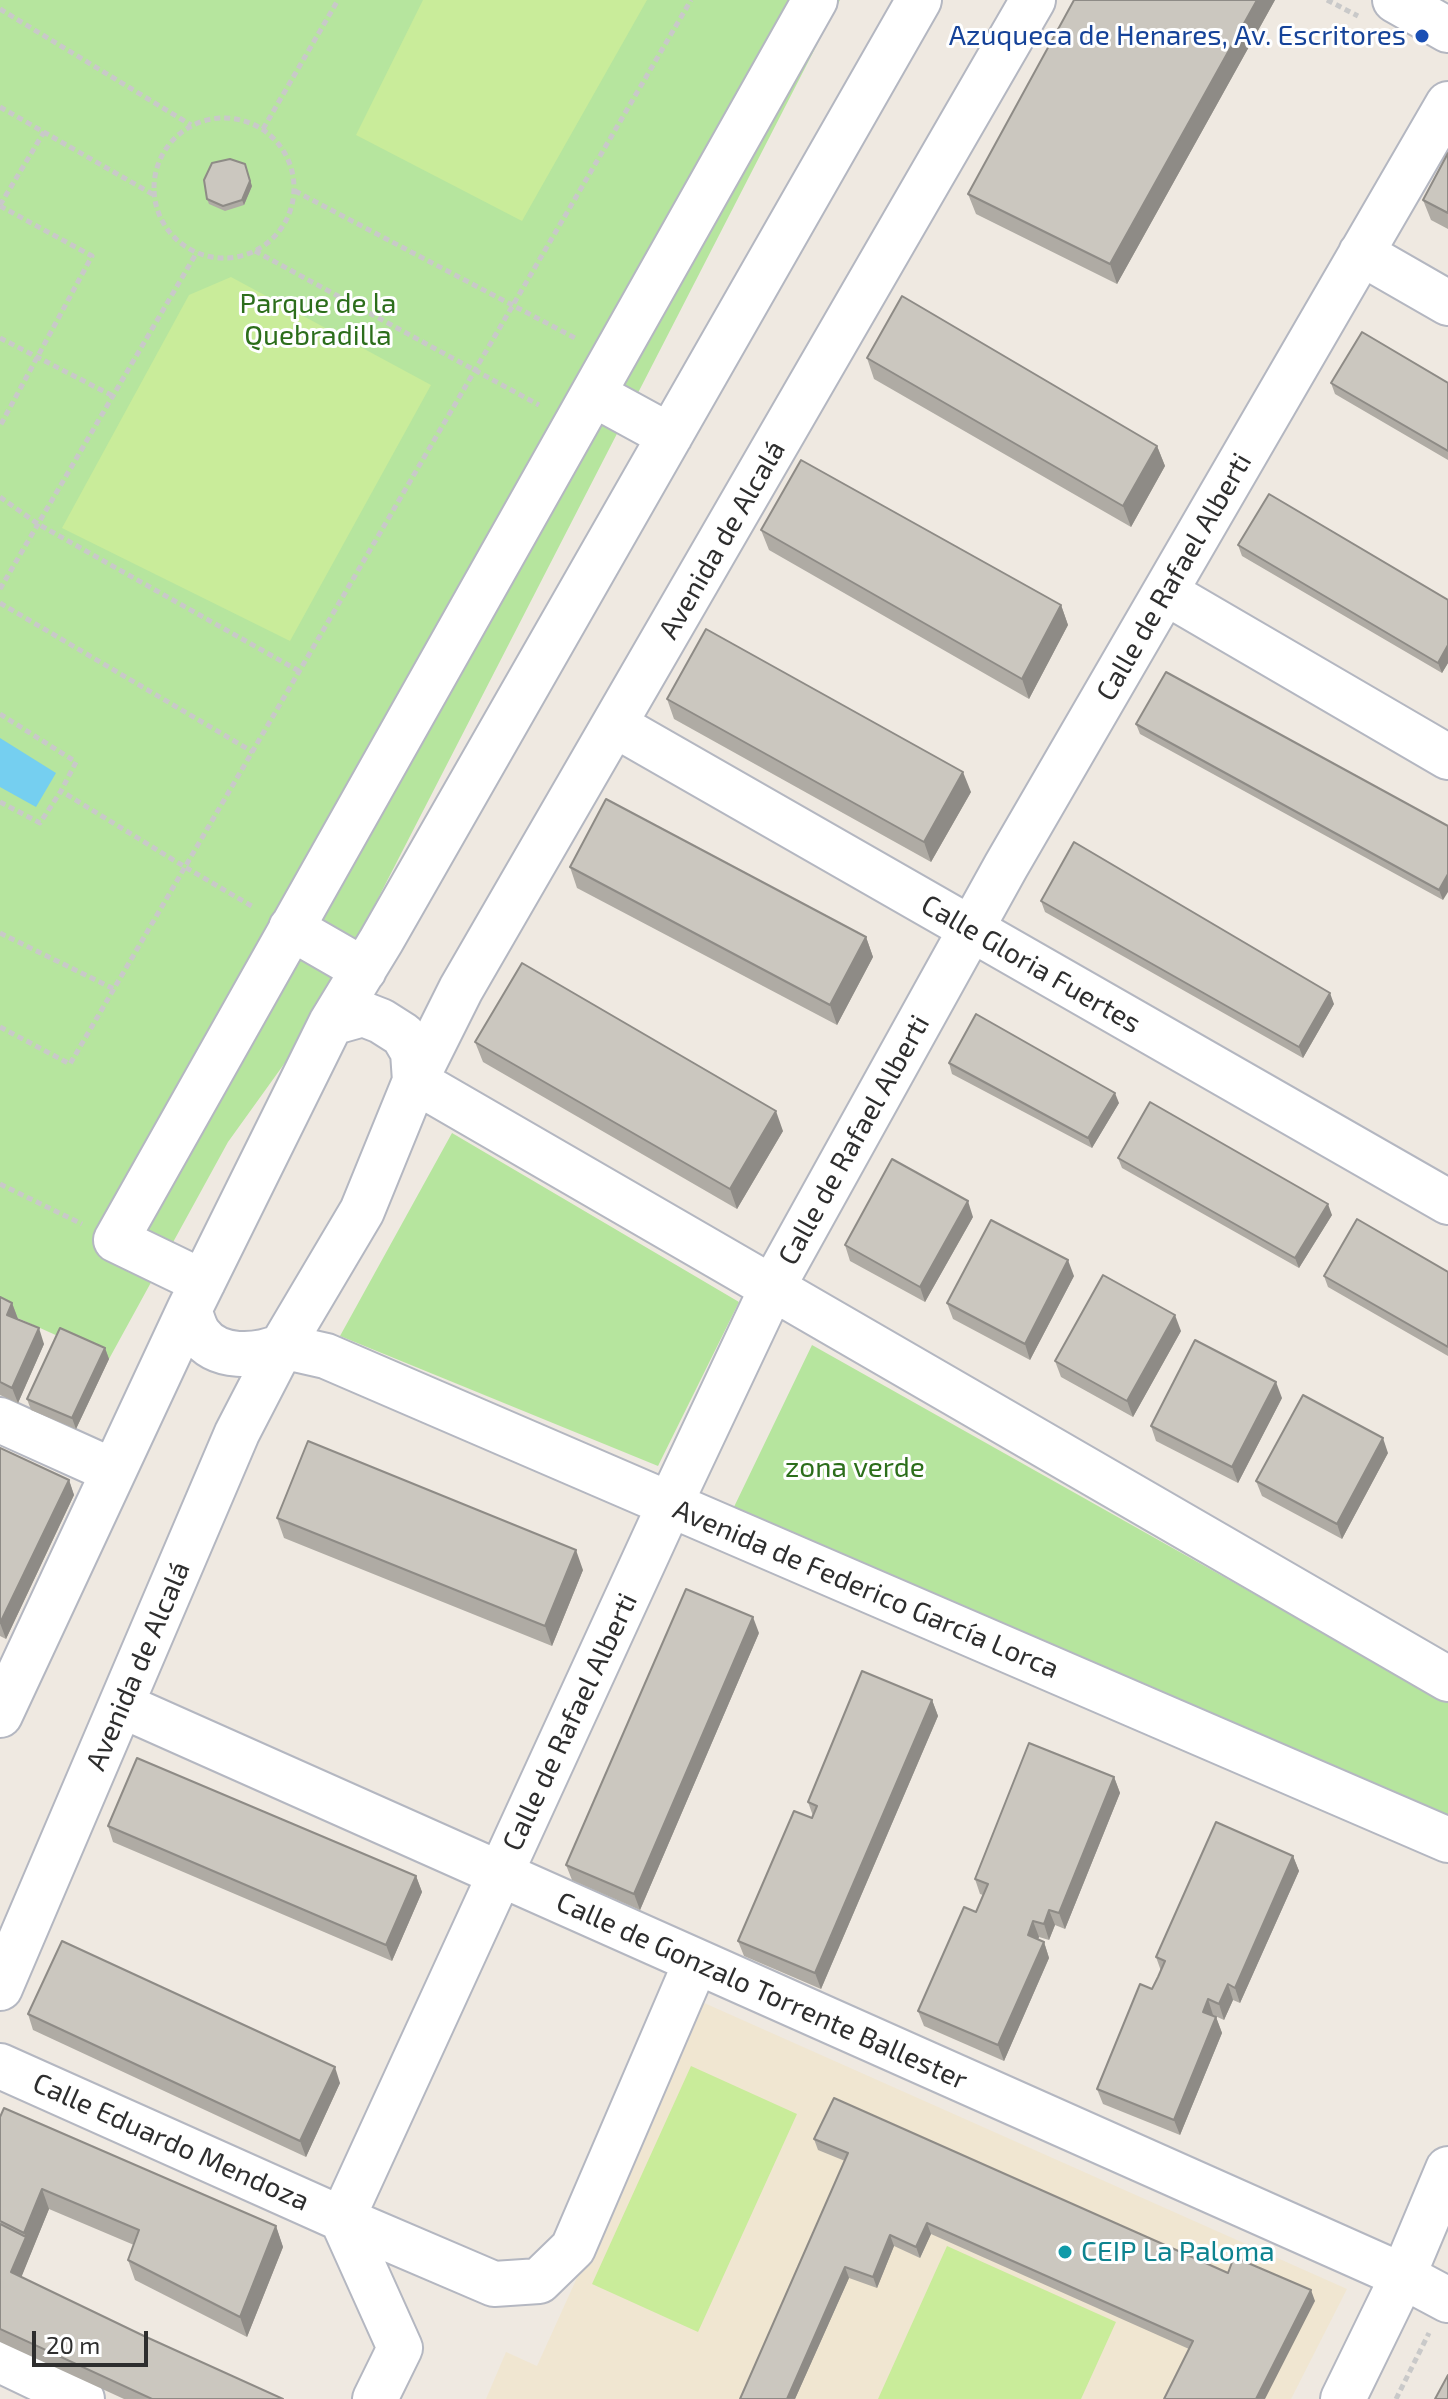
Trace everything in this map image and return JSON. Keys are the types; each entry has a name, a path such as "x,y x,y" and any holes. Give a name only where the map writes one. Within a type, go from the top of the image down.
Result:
{"street":[{"path":"282,1346 262,1354 241,1354 220,1349 200,1335 196,1296 116,1240 815,0"},
{"path":"0,1715 12,1656 113,1471 331,1023 919,0"},
{"name":"Avenida de Alcalá","path":"0,1988 237,1433 282,1346 362,1211 415,1081 461,989 1033,0"},
{"path":"1395,0 1448,30"},
{"name":"Calle de Rafael Alberti","path":"342,2219 772,1288 971,929 1448,104"},
{"path":"1361,253 1448,303"},
{"path":"594,392 670,436"},
{"path":"1165,592 1448,757"},
{"name":"Calle Gloria Fuertes","path":"615,725 1448,1202"},
{"path":"291,928 364,970"},
{"path":"331,1023 363,1014 381,1021 403,1035 413,1052 415,1081 1448,1679"},
{"name":"Avenida de Federico García Lorca","path":"282,1346 326,1356 1448,1840"},
{"path":"0,1420 113,1471"},
{"name":"Calle de Gonzalo Torrente Ballester","path":"121,1705 1403,2276 1447,2299"},
{"name":"Calle Eduardo Mendoza","path":"0,2066 494,2284 539,2281 573,2248 696,1962"},
{"path":"1343,2399 1403,2276 1448,2169"},
{"path":"342,2219 400,2348 375,2399"},
{"path":"0,2360 82,2399"}],"path":[{"path":"263,129 338,0"},
{"path":"0,1027 70,1064 691,0"},
{"path":"0,9 191,125"},
{"path":"0,107 155,195"},
{"path":"214,117 236,118 263,129 288,156 295,178 295,191 287,221 273,239 255,251 231,258 197,252 185,246 168,230 156,208 154,185 159,161 172,140 191,125 214,117"},
{"path":"0,426 92,256 0,206 44,132"},
{"path":"295,191 513,305 594,392"},
{"path":"255,251 475,371 594,392"},
{"path":"0,589 197,252"},
{"path":"0,338 113,396"},
{"path":"0,497 38,524 299,671"},
{"path":"0,603 253,752"},
{"path":"0,714 76,762 40,823 0,802"},
{"path":"61,791 291,928"},
{"path":"0,933 114,989"},
{"path":"0,1184 116,1240"},
{"path":"1396,2399 1447,2299"}],"shaded area":[{"path":"702,2002 1347,2289 1291,2399 486,2399 506,2352 537,2366"}],"green space":[{"name":"Parque de la Quebradilla","path":"0,0 840,0 315,1021 228,1142 109,1359 0,1310"},
{"path":"423,0 647,0 522,221 356,135"},
{"path":"231,277 431,385 290,641 62,528 189,295"},
{"path":"452,1133 739,1302 658,1466 340,1336"},
{"name":"zona verde","path":"812,1345 1448,1703 1448,1817 733,1509"},
{"path":"691,2066 797,2114 698,2332 592,2284"},
{"path":"947,2246 1116,2322 1081,2399 878,2399"}],"water":[{"path":"0,738 56,773 36,807 0,787"}],"building":[{"path":"1074,0 1257,0 1110,264 968,194"},
{"path":"1448,153 1448,213 1423,200"},
{"path":"230,159 245,164 250,181 242,200 223,206 207,199 204,180 212,163"},
{"path":"902,296 1157,446 1123,506 867,358"},
{"path":"1362,332 1448,383 1448,451 1331,383"},
{"path":"801,460 1061,605 1022,679 761,530"},
{"path":"1269,494 1448,600 1448,645 1438,663 1238,545"},
{"path":"706,629 963,772 924,842 667,699"},
{"path":"1166,672 1448,826 1448,874 1439,890 1136,724"},
{"path":"606,799 866,937 830,1005 570,867"},
{"path":"1074,842 1330,993 1299,1047 1041,901"},
{"path":"522,963 776,1111 730,1189 475,1042"},
{"path":"976,1014 1115,1093 1088,1138 949,1063"},
{"path":"1150,1102 1328,1204 1295,1258 1118,1158"},
{"path":"892,1159 968,1201 920,1287 845,1245"},
{"path":"1357,1219 1448,1272 1448,1347 1324,1276"},
{"path":"991,1220 1068,1260 1025,1344 947,1303"},
{"path":"1103,1275 1175,1315 1127,1401 1055,1361"},
{"path":"0,1297 12,1303 7,1315 39,1328 12,1388 0,1382"},
{"path":"60,1328 105,1348 72,1418 27,1399"},
{"path":"1195,1340 1276,1382 1232,1467 1151,1426"},
{"path":"1303,1395 1383,1438 1337,1524 1256,1481"},
{"path":"308,1441 576,1550 545,1626 277,1518"},
{"path":"0,1448 69,1480 0,1623"},
{"path":"686,1589 753,1617 634,1894 566,1865"},
{"path":"862,1671 932,1700 815,1973 738,1941 794,1811 812,1818 817,1806 808,1802"},
{"path":"1029,1743 1114,1777 1059,1913 1049,1910 1044,1924 1033,1921 1028,1935 1044,1942 998,2045 918,2011 964,1907 976,1912 988,1884 975,1879"},
{"path":"137,1758 416,1876 386,1945 108,1826"},
{"path":"1216,1822 1293,1856 1235,1988 1228,1984 1219,2004 1208,1999 1203,2012 1216,2017 1174,2120 1097,2089 1140,1984 1152,1989 1158,1977 1165,1961 1156,1957"},
{"path":"62,1941 335,2067 300,2141 28,2014"},
{"name":"CEIP La Paloma","path":"834,2098 1228,2273 1234,2257 1311,2290 1256,2399 1164,2399 1193,2341 927,2223 916,2247 890,2235 873,2277 845,2267 787,2399 740,2399 848,2153 814,2139"},
{"path":"4,2108 276,2226 240,2317 128,2260 139,2230 42,2189 24,2233 0,2221 0,2117"},
{"path":"0,2224 26,2237 11,2272 283,2399 152,2399 0,2329"},
{"path":"1448,2375 1448,2399 1435,2399"}],"place":[{"name":"Azuqueca de Henares, Av. Escritores","path":"1422,36"},
{"name":"CEIP La Paloma","path":"1065,2252"}]}
